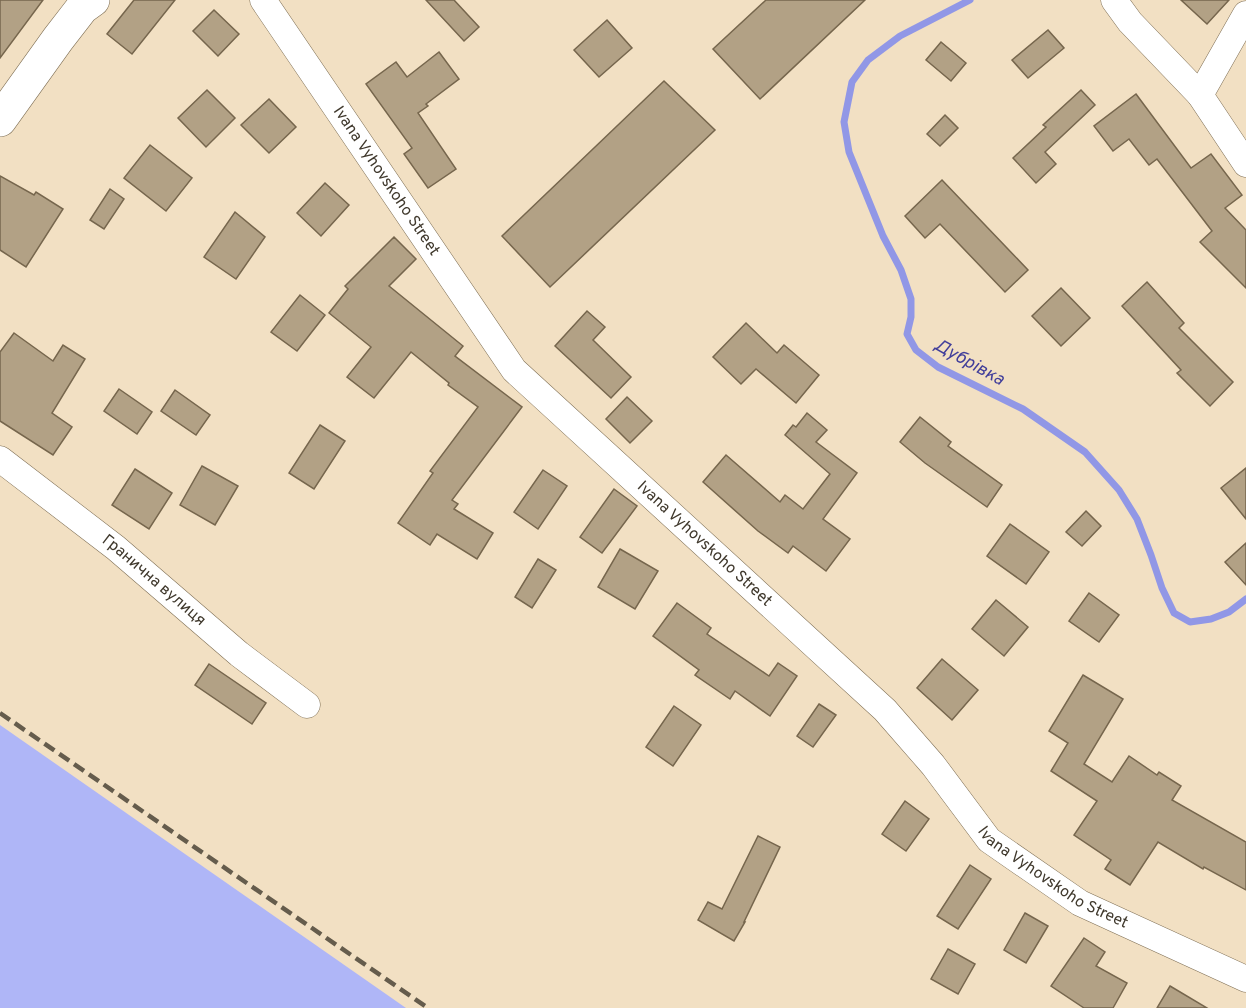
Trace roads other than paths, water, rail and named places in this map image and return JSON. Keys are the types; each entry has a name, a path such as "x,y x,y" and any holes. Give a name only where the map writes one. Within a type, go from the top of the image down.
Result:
{"main road":[{"path":"0,120 82,8 93,0"}],"street":[{"name":"Ivana Vyhovskoho Street","path":"263,0 514,370 885,710 933,765 989,840 1080,903 1246,979"},
{"path":"1114,0 1130,22 1200,95 1246,164"},
{"path":"1200,95 1246,14"},
{"name":"Гранична вулиця","path":"0,459 116,548 239,654 307,705"}],"waterway":[{"name":"Дубрівка","path":"970,0 900,36 868,60 852,82 844,122 849,152 883,236 901,270 911,299 911,317 907,334 916,350 938,367 1023,409 1085,452 1119,490 1137,519 1162,588 1174,613 1190,622 1211,619 1229,612 1246,599"}],"railway":[{"path":"0,713 428,1008"}]}
